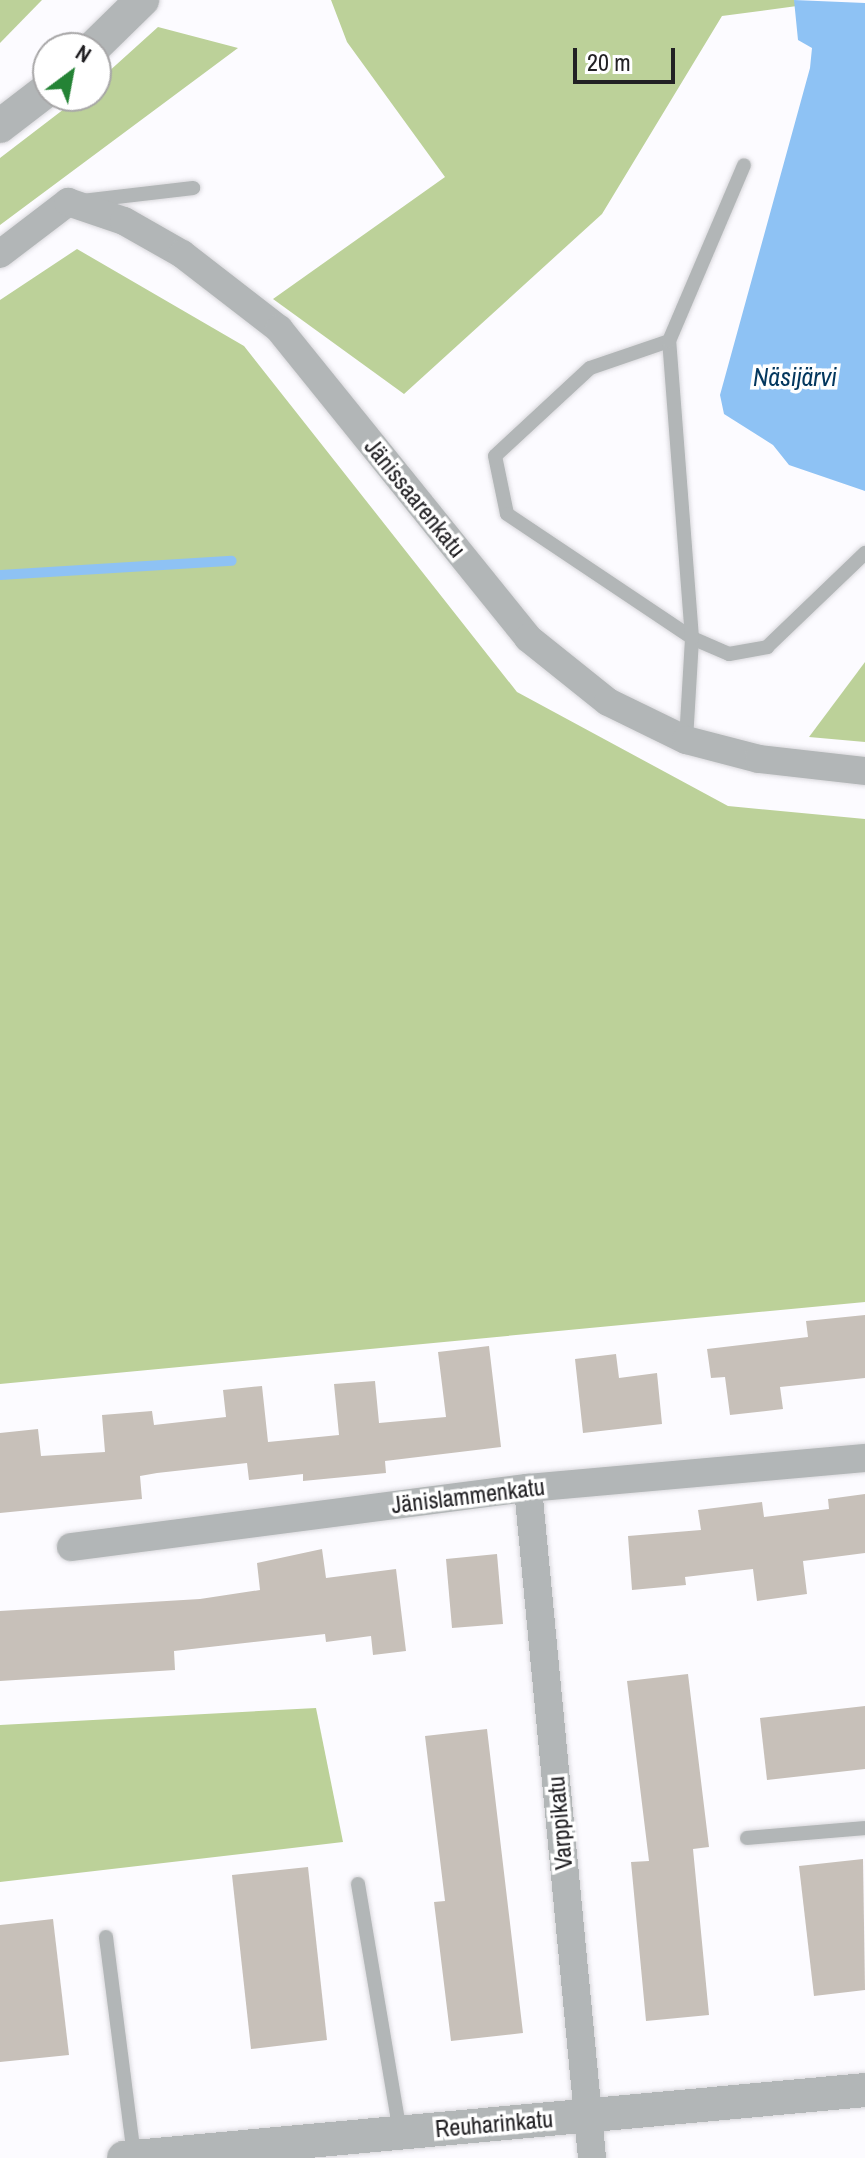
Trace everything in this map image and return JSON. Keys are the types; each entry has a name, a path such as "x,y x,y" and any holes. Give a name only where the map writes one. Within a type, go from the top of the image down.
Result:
{"street":[{"path":"109,32 142,0"},
{"path":"0,126 32,101"},
{"path":"0,254 68,202"},
{"name":"Jänissaarenkatu","path":"68,202 124,221 182,254 279,329 528,638 608,702 686,740 759,759 865,771"},
{"name":"Jänislammenkatu","path":"71,1547 528,1488 865,1458"},
{"name":"Varppikatu","path":"528,1488 592,2158"},
{"name":"Reuharinkatu","path":"124,2158 865,2090"}],"lane":[{"path":"686,740 692,638 669,341 744,165"},
{"path":"68,202 193,188"},
{"path":"669,341 590,368 495,456 507,514 692,638 729,654 767,647 865,553"},
{"path":"747,1838 865,1828"},
{"path":"358,1884 400,2133"},
{"path":"106,1937 134,2157"}],"green space":[{"path":"0,0 42,0 0,43"},
{"path":"331,0 794,0 797,6 722,16 602,214 404,394 273,299 445,177 347,42"},
{"path":"158,27 238,48 0,225 0,158 60,112 112,112 112,69"},
{"path":"77,249 244,346 517,692 728,806 865,819 865,1302 0,1384 0,300"},
{"path":"865,662 865,742 809,737"},
{"path":"316,1708 343,1842 0,1882 0,1725"}],"water":[{"name":"Näsijärvi","path":"794,0 865,3 865,491 789,465 773,445 724,414 720,395 810,68 812,48 798,40"}],"building":[{"path":"865,1315 865,1378 780,1387 783,1409 730,1415 725,1377 711,1378 707,1349 808,1337 806,1321"},
{"path":"489,1346 501,1447 385,1461 386,1473 303,1481 303,1474 249,1480 247,1463 157,1473 140,1476 142,1499 0,1513 0,1433 38,1429 41,1456 105,1452 102,1415 152,1411 154,1425 226,1417 223,1390 262,1386 268,1442 339,1435 334,1384 375,1381 379,1423 446,1417 438,1352"},
{"path":"616,1354 619,1378 657,1373 662,1424 583,1433 575,1359"},
{"path":"865,1494 865,1553 803,1561 807,1594 757,1601 753,1569 685,1577 686,1585 632,1590 628,1536 701,1530 698,1510 762,1502 764,1517 829,1509 828,1499"},
{"path":"322,1549 326,1578 396,1569 406,1651 373,1655 371,1636 326,1642 325,1634 174,1651 175,1670 0,1681 0,1611 200,1599 260,1590 257,1563"},
{"path":"497,1554 503,1624 452,1628 446,1559"},
{"path":"688,1674 709,1847 693,1849 709,2015 646,2021 631,1862 649,1861 627,1681"},
{"path":"865,1706 865,1769 767,1780 760,1718"},
{"path":"487,1729 523,2033 451,2041 434,1902 445,1901 425,1736"},
{"path":"863,1859 865,1990 814,1996 799,1866"},
{"path":"308,1867 327,2040 251,2049 232,1875"},
{"path":"53,1919 69,2055 0,2062 0,1925"}],"waterway":[{"path":"0,575 232,561"}]}
